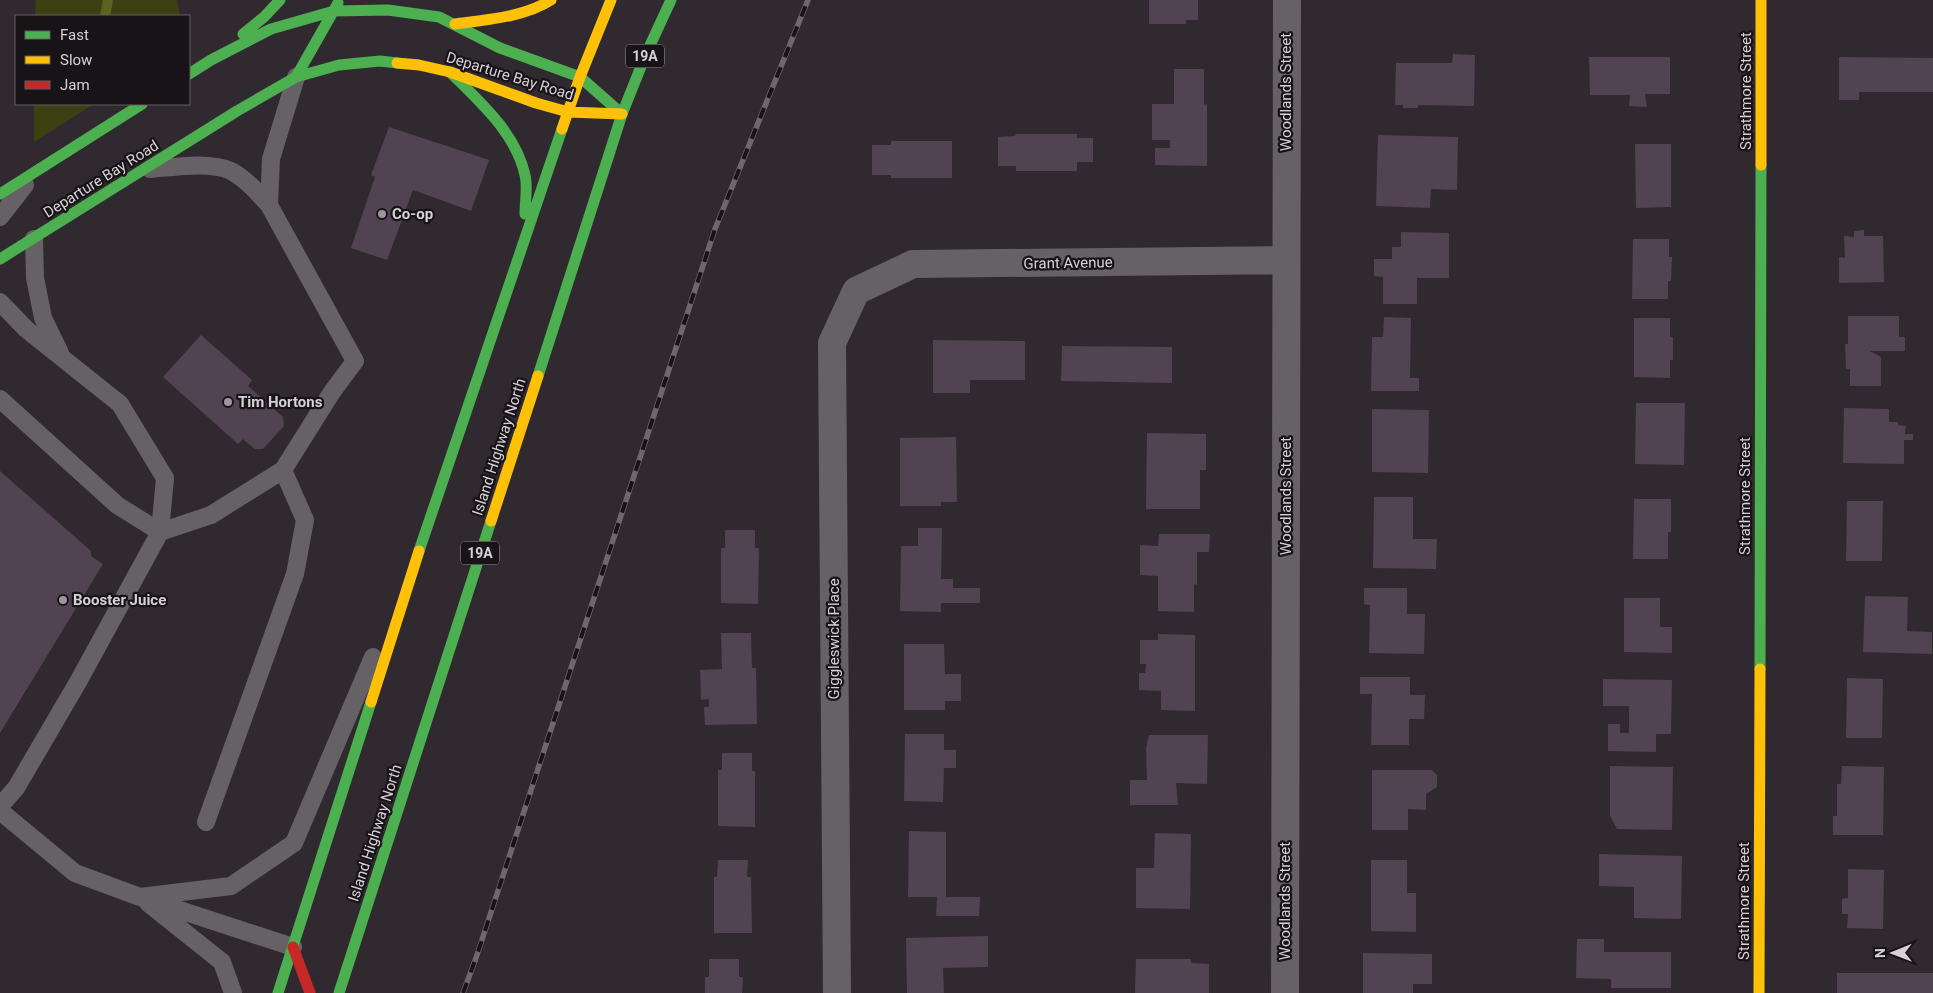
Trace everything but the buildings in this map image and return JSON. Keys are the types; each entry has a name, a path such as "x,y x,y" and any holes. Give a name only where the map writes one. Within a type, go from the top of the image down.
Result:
{"main road":[{"path":"211,60 264,17 280,0"},
{"path":"455,24 505,17 546,4 551,0"},
{"path":"278,993 423,540 580,77 611,0"},
{"name":"Island Highway North","path":"339,993 622,114 670,0"},
{"name":"Strathmore Street","path":"1759,993 1761,0"},
{"path":"296,78 337,6"},
{"name":"Departure Bay Road","path":"190,73 271,28 337,6 388,10 439,17 500,48 580,77 622,114"},
{"path":"430,6 439,17"},
{"name":"Departure Bay Road","path":"0,259 237,111 296,78 339,65 380,61 419,65 450,72 536,103 568,112 622,114"},
{"path":"450,72 486,109 514,145 525,175 526,234"},
{"path":"0,194 140,105"},
{"path":"294,947 310,993"}],"street":[{"name":"Woodlands Street","path":"1285,993 1287,0"},
{"name":"Grant Avenue","path":"856,291 913,264 1286,260"},
{"name":"Giggleswick Place","path":"837,993 832,343 856,291"}],"lane":[{"path":"269,204 271,159 296,78"},
{"path":"146,169 202,165 230,171 249,185 269,204 355,361 332,392 283,470 211,515 160,532"},
{"path":"0,217 36,171"},
{"path":"34,239 35,278 44,318 61,356"},
{"path":"0,302 26,329 120,404 165,478 160,532 78,682 16,788 0,806"},
{"path":"0,399 117,505 160,532"},
{"path":"206,822 295,574 304,520 283,470"},
{"path":"140,897 231,886 294,842 423,540"},
{"path":"0,811 75,873 140,897 294,947"},
{"path":"140,897 222,962 233,993"}],"green space":[{"path":"36,0 177,0 180,15 35,15"},
{"path":"34,105 92,105 34,142"}],"waterway":[{"path":"105,15 108,0"}],"railway":[{"path":"463,993 715,229 808,0"}],"traffic: fast":[{"path":"243,34 264,17 280,0"},
{"path":"538,376 622,114 646,54 671,0"},
{"path":"296,77 338,3"},
{"path":"190,73 211,60 271,29 334,11 388,10 439,17 500,48 580,77 622,114"},
{"path":"0,259 237,111 296,77 339,65 380,61 397,63"},
{"path":"450,72 495,119 514,145 526,180 525,214"},
{"path":"0,194 140,105"},
{"path":"419,551 562,129"},
{"path":"1760,669 1761,165"},
{"path":"339,993 491,521"},
{"path":"278,993 371,702"}],"traffic: slow":[{"path":"455,24 517,14 541,6 551,0"},
{"path":"562,129 580,77 611,0"},
{"path":"1761,0 1761,165"},
{"path":"397,63 419,65 450,72 536,103 568,112 622,114"},
{"path":"491,521 538,376"},
{"path":"371,702 419,551"},
{"path":"1759,993 1760,669"}],"traffic: jam":[{"path":"293,947 310,993"}],"place":[{"name":"Co-op","path":"382,214"},
{"name":"Tim Hortons","path":"228,402"},
{"name":"Booster Juice","path":"63,600"}]}
